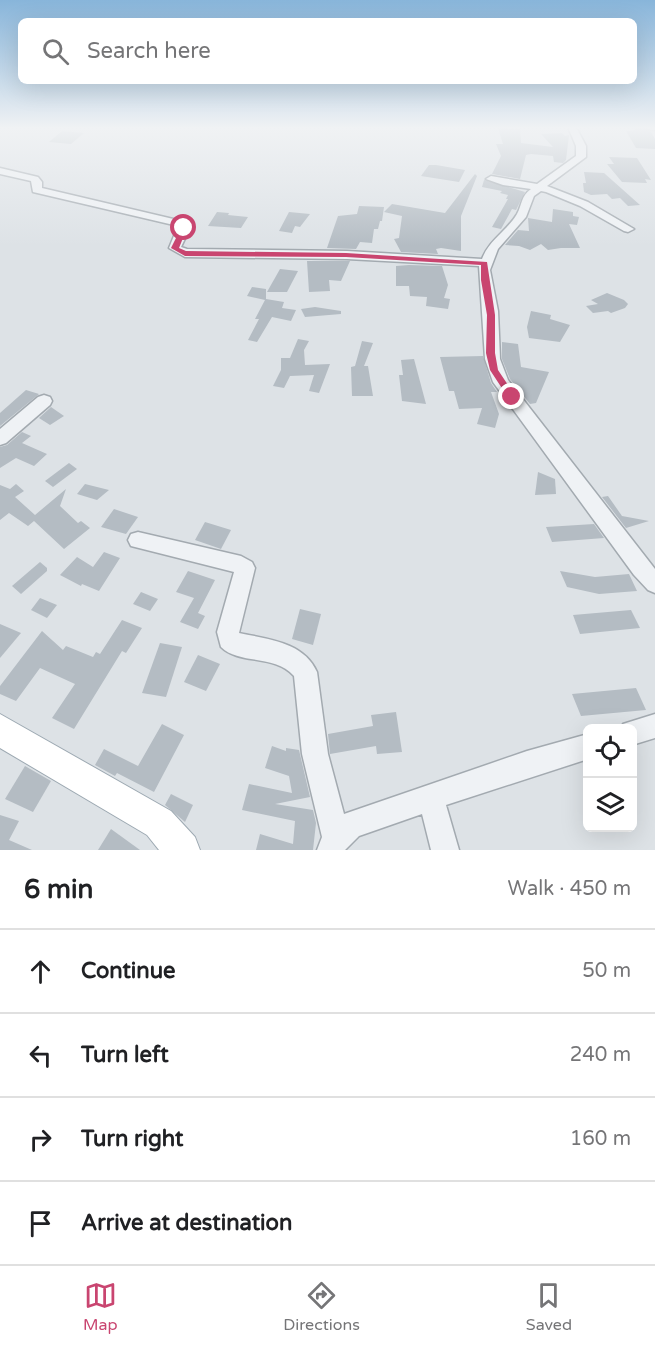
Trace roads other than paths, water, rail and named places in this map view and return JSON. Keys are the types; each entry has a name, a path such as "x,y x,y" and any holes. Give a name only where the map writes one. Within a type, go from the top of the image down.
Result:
{"main road":[{"path":"0,730 159,823 182,850"}],"street":[{"path":"567,167 529,195 522,215 492,248 485,263 485,280 491,315 490,353 494,370 501,382 641,569 655,583"},
{"path":"0,171 34,179 37,182 37,190 182,224 184,228 175,248 185,254 346,255 485,263"},
{"path":"491,179 516,186 538,187 578,201 628,229"},
{"path":"0,439 44,401"},
{"path":"138,540 242,565 245,568 228,632 229,639 233,643 292,657 302,664 305,672 315,754 333,844"},
{"path":"637,732 655,726"},
{"path":"333,844 351,825 527,764 583,747"},
{"path":"431,797 445,850"}]}
